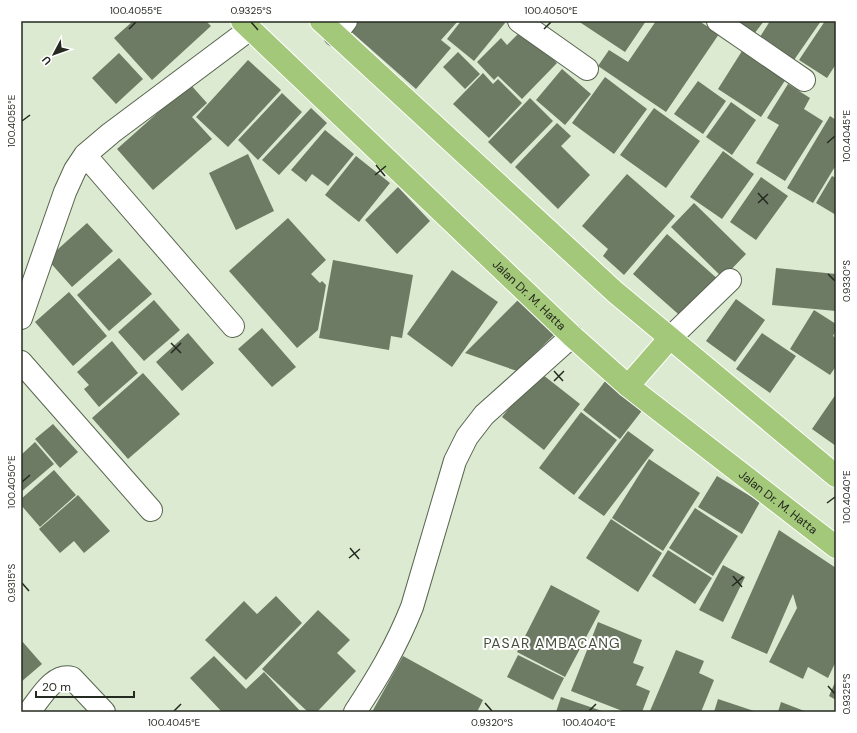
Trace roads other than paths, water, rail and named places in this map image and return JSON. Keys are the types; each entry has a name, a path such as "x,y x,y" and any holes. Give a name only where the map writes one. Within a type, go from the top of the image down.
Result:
{"main road":[{"name":"Jalan Dr. M. Hatta","path":"246,25 572,336 628,386 836,547"},
{"path":"334,26 614,292 836,476"},
{"path":"628,386 670,338"}],"street":[{"path":"519,21 587,69"},
{"path":"718,21 804,80"},
{"path":"21,318 65,192 75,170 85,156 111,133 246,25"},
{"path":"85,156 233,326"},
{"path":"670,338 730,280"},
{"path":"355,712 386,663 412,607 455,461 467,437 484,415 572,336"},
{"path":"21,362 151,510"},
{"path":"29,712 54,682 65,676 72,678 104,712"}],"district":[{"name":"PASAR AMBACANG","path":"552,643"}]}
